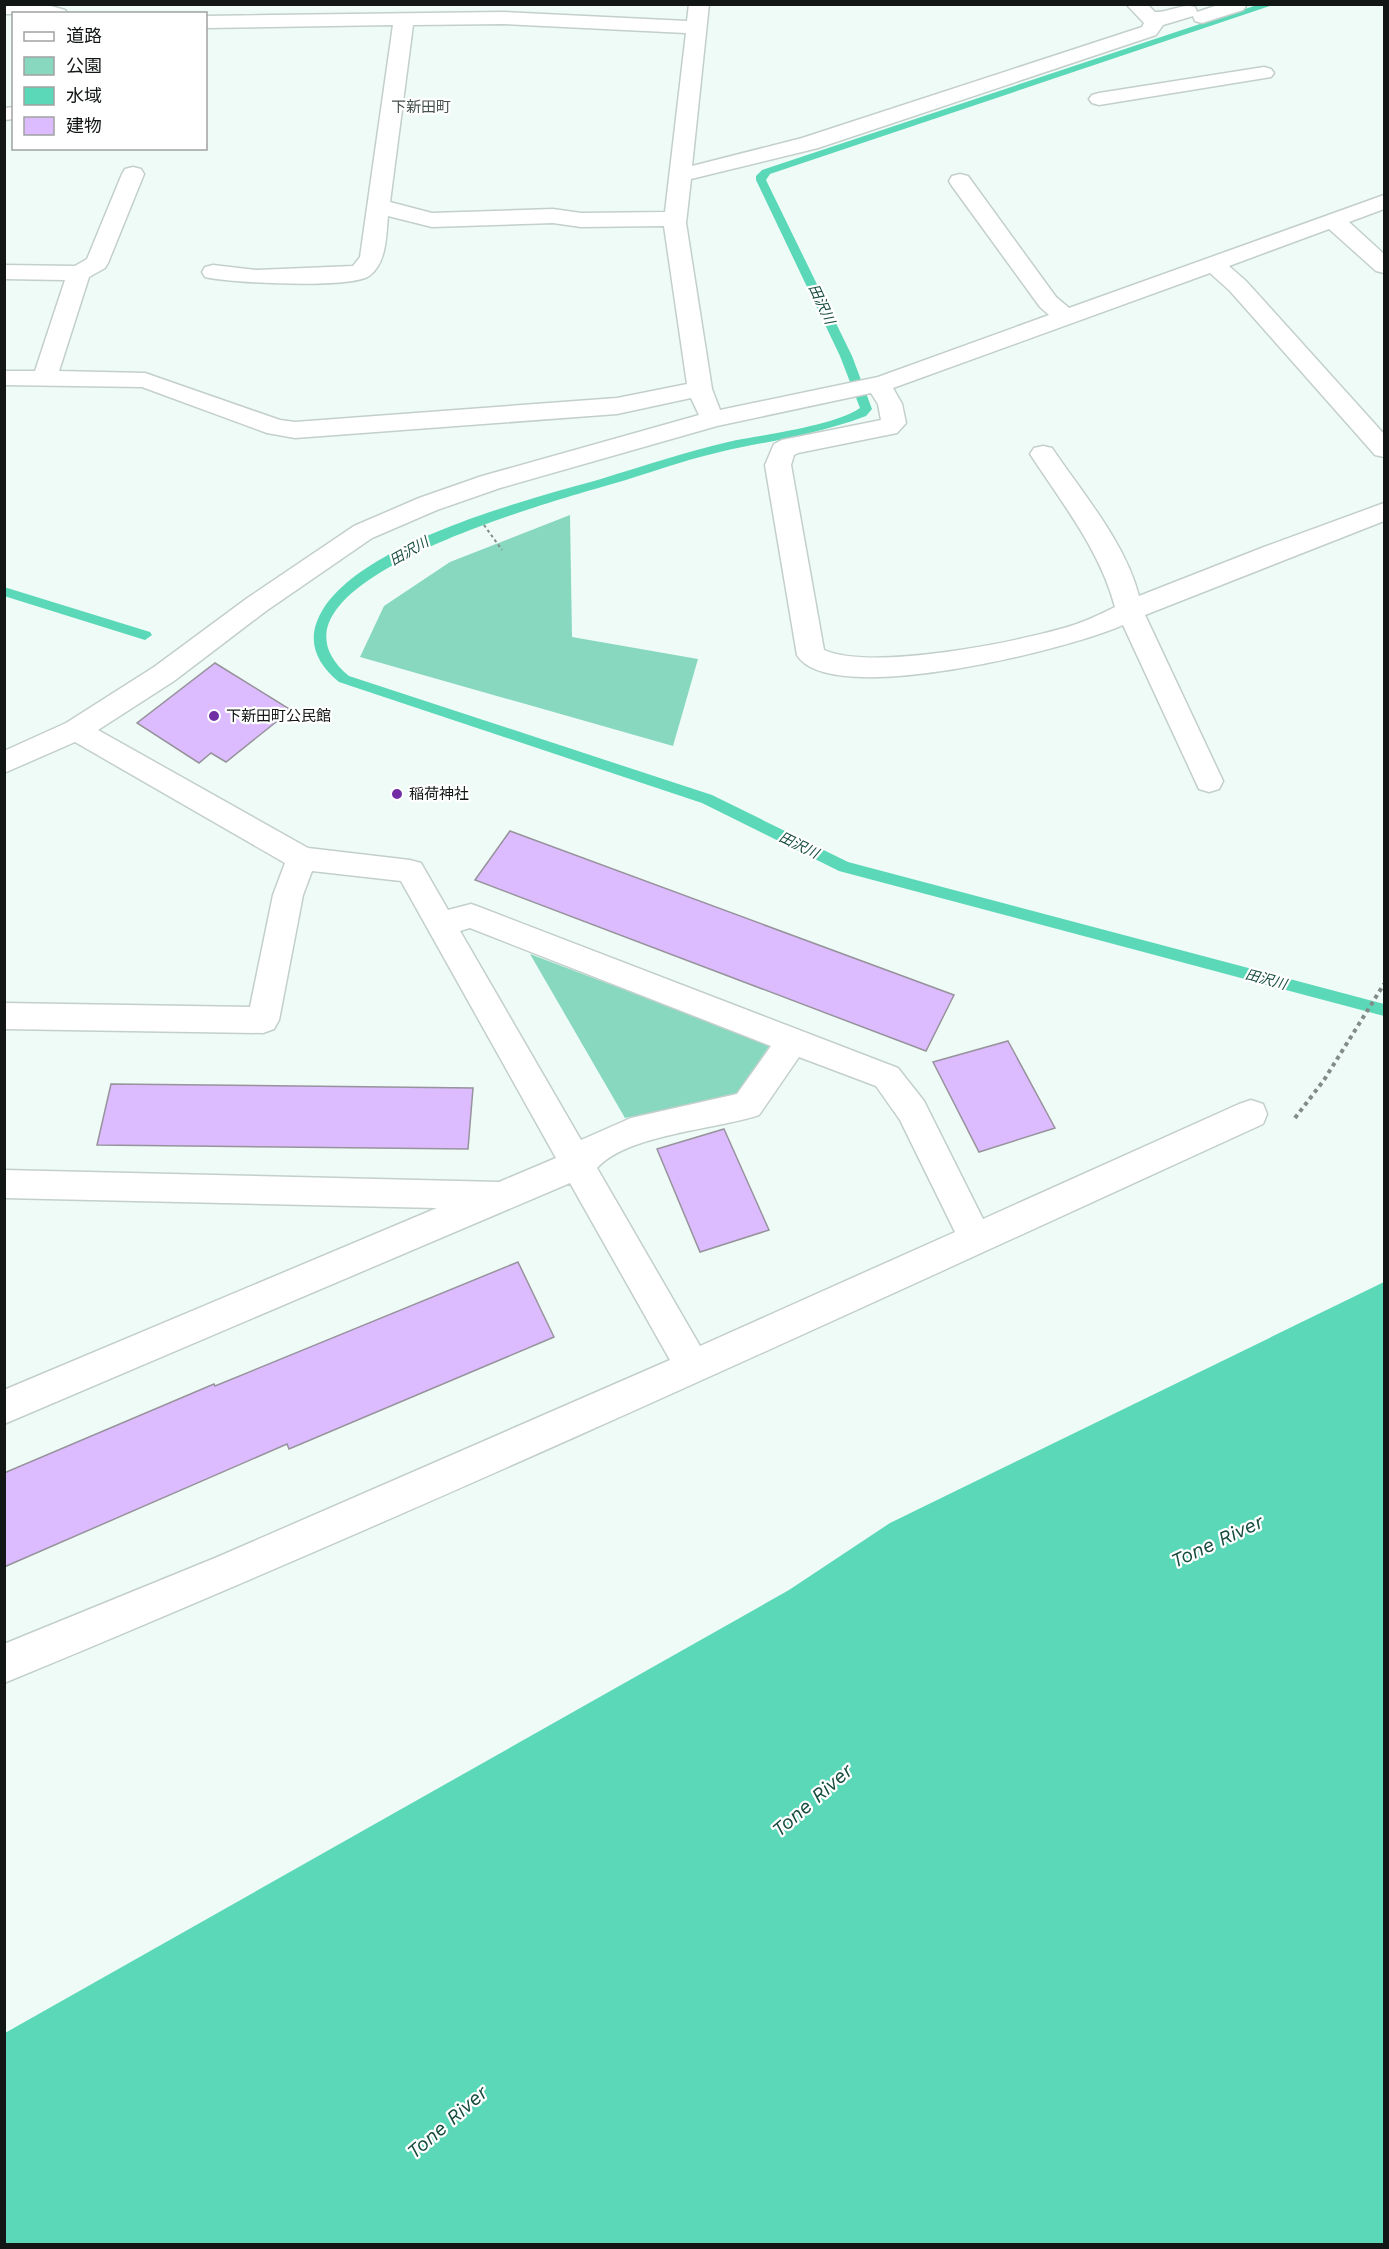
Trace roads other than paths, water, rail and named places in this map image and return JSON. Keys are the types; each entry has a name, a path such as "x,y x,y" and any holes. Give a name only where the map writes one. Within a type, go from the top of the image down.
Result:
{"street":[{"path":"699,4 675,219 700,389 714,419"},
{"path":"1136,4 1149,18 1157,19 1236,6"},
{"path":"4,8 33,8 50,12"},
{"path":"207,22 515,19 696,27"},
{"path":"680,173 699,172 810,143 1149,31 1157,19"},
{"path":"213,272 257,277 354,273 366,267 371,258 404,20"},
{"path":"1099,99 1264,73"},
{"path":"4,272 79,273 97,264 133,174"},
{"path":"960,181 1048,302 1065,317"},
{"path":"4,763 76,730 164,674 256,605 363,532 428,504 491,482 714,419 878,384 1384,202"},
{"path":"377,209 390,209 432,220 553,216 581,220 675,219"},
{"path":"1332,221 1350,234 1384,266"},
{"path":"1214,264 1238,286 1384,449"},
{"path":"45,378 79,273"},
{"path":"4,378 145,380 276,427 295,430 637,404 676,392 700,389"},
{"path":"878,384 893,413 894,423 888,427 799,444 783,450 778,465 811,655 817,661 828,664 868,668 1011,651 1054,640 1130,612 1144,603 1256,559 1343,529 1384,511"},
{"path":"1043,454 1096,533 1120,578 1130,612 1209,781"},
{"path":"76,730 302,859 410,871 693,1367"},
{"path":"4,1016 263,1020 288,895 302,859"},
{"path":"440,924 471,916 886,1077 912,1111 976,1240"},
{"path":"4,1407 579,1164 595,1147 631,1132 747,1105 793,1040"},
{"path":"4,1664 229,1571 693,1367 1251,1114"},
{"path":"4,1184 505,1196"}],"water":[{"name":"Tone River","path":"1384,1282 1384,2244 5,2244 5,2033 789,1590 890,1523"}],"waterway":[{"name":"田沢川","path":"1271,4 766,172 761,176 761,180 846,356 866,409 862,413 827,425 675,460 517,507 458,528 401,555 351,588 336,601 325,617 320,643 323,656 344,679 707,799 844,867 1384,1010"},
{"name":"田沢川","path":"4,591 145,635"}],"place":[{"name":"下新田町公民館","path":"214,716"},
{"name":"稲荷神社","path":"397,794"}],"district":[{"name":"下新田町","path":"421,107"}]}
